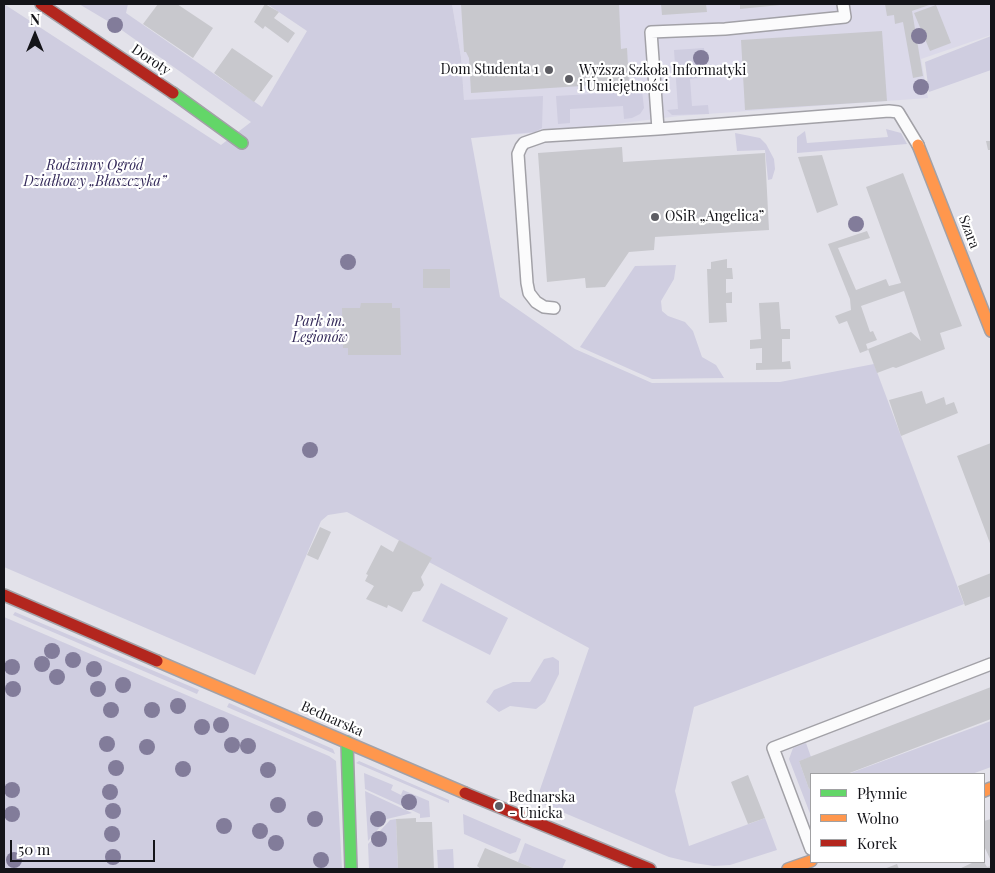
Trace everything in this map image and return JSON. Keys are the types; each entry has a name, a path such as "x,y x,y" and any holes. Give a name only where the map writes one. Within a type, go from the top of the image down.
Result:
{"street":[{"name":"Doroty","path":"41,4 180,98 242,143"},
{"name":"Szara","path":"918,145 991,330"},
{"name":"Bednarska","path":"4,595 346,742 649,869"},
{"path":"346,742 351,869"},
{"path":"788,869 810,861"}],"lane":[{"path":"658,129 651,32 725,29 845,17 843,4"},
{"path":"554,308 544,307 536,302 529,293 527,283 518,154 524,143 544,136 889,111 898,112 918,145"},
{"path":"810,846 773,748 991,664"}],"shaded area":[{"path":"452,4 911,4 912,11 931,4 991,4 991,35 921,59 928,98 679,116 559,131 471,138 464,100 461,57"}],"green space":[{"name":"Park im. Legionów","path":"4,4 221,145 251,122 116,26 79,4 128,4 126,13 262,107 307,31 267,4 452,4 461,57 464,100 543,96 542,128 535,132 471,138 500,297 575,349 652,383 780,382 874,364 964,604 694,707 675,791 689,846 765,818 777,850 730,865 714,866 694,863 669,857 536,801 589,648 429,562 431,558 347,512 328,515 321,521 255,675 4,567"},
{"path":"991,36 991,70 929,92 925,62"},
{"path":"704,48 706,77 690,79 692,106 708,105 709,114 672,115 667,110 678,109 674,50"},
{"path":"642,91 644,108 640,114 632,118 624,119 623,106 570,109 570,123 558,124 556,96"},
{"path":"886,129 901,133 907,144 797,153 797,137 805,131 807,143 888,137"},
{"path":"735,133 760,138 766,144 774,159 775,169 772,179 768,180 765,150 737,151"},
{"path":"676,265 674,279 661,301 662,311 668,316 685,322 693,331 702,357 716,365 724,378 652,379 580,347 635,266"},
{"path":"441,583 508,618 490,655 422,621"},
{"path":"15,612 199,690 197,694 13,615"},
{"path":"4,617 329,756 336,761 342,869 4,869"},
{"path":"553,657 559,661 559,674 545,702 536,709 510,706 499,712 486,702 494,690 513,682 530,682 544,659"},
{"path":"229,703 333,749 335,754 227,707"},
{"path":"991,721 991,767 975,773 851,773"},
{"path":"806,743 811,757 799,761 810,788 810,813 789,759 793,748"},
{"path":"359,761 449,800 449,803 356,763"},
{"path":"364,773 393,785 391,790 401,795 403,790 429,801 430,817 420,818 420,814 365,789"},
{"path":"365,791 412,813 387,819 368,841"},
{"path":"463,814 521,839 516,852 510,854 464,834"},
{"path":"396,819 398,869 369,869 368,844 390,820"},
{"path":"525,843 566,860 562,869 536,869 518,862"},
{"path":"453,849 454,869 438,869 437,850"}],"building":[{"path":"158,4 177,4 213,28 193,58 143,24"},
{"path":"265,4 279,12 274,18 295,33 288,43 265,26 263,29 254,22"},
{"path":"461,4 619,4 621,49 627,48 629,83 471,93 469,58 466,52 464,52"},
{"path":"661,4 706,4 707,12 662,15"},
{"path":"740,4 780,4 780,5 740,9"},
{"path":"885,4 932,4 912,11 923,76 913,78 903,22 895,24 894,15 887,16"},
{"path":"936,5 951,43 930,51 914,13"},
{"path":"882,31 887,101 745,110 741,40"},
{"path":"232,48 273,76 254,102 214,73"},
{"path":"986,141 991,141 991,150 988,150"},
{"name":"OSiR „Angelica”","path":"622,147 623,162 765,153 769,230 655,237 654,250 629,252 605,287 586,288 585,278 547,282 538,153"},
{"path":"822,155 838,205 817,213 798,157"},
{"path":"903,173 962,326 940,333 945,349 896,368 893,367 877,373 868,349 911,332 921,341 904,291 861,306 870,332 873,331 877,340 866,344 868,350 860,353 847,321 839,324 835,316 851,310 850,299 828,244 867,231 870,238 838,248 856,290 886,279 889,286 901,283 866,187"},
{"path":"727,259 727,268 732,268 733,279 726,279 726,293 732,292 732,303 726,303 727,322 709,323 707,269 711,269 711,262"},
{"path":"423,269 450,269 450,288 423,288"},
{"path":"779,302 781,329 790,329 790,339 782,339 782,362 790,361 791,369 756,370 756,363 762,363 762,348 750,349 750,340 761,339 759,303"},
{"path":"361,303 392,303 392,308 400,308 401,355 348,355 348,348 343,348 342,308 360,308"},
{"path":"922,391 926,404 944,397 946,405 954,402 958,413 901,436 889,400"},
{"path":"991,443 991,546 957,456"},
{"path":"320,527 331,532 318,560 307,555"},
{"path":"399,540 432,558 421,577 424,585 420,591 413,592 402,612 388,605 387,608 366,599 374,586 365,581 368,575 366,574 381,545 393,552"},
{"path":"991,573 991,596 965,606 958,586"},
{"path":"991,687 991,719 850,773 810,773 809,789 799,761"},
{"path":"748,775 765,818 748,824 731,782"},
{"path":"416,818 416,822 432,822 434,869 398,869 396,819"},
{"path":"991,819 991,861 985,848 985,821"},
{"path":"485,848 536,869 481,869 477,866"},
{"path":"972,863 985,863 987,867 991,866 991,869 959,869"},
{"path":"897,864 899,869 884,869"}],"traffic: fast":[{"path":"173,93 242,143"},
{"path":"347,742 351,869"}],"traffic: slow":[{"path":"918,145 991,331"},
{"path":"157,661 465,793"},
{"path":"985,791 991,788"},
{"path":"788,869 810,861"}],"traffic: jam":[{"path":"41,4 173,93"},
{"path":"4,595 157,661"},
{"path":"465,793 650,869"}],"place":[{"name":"Dom Studenta 1","path":"549,70"},
{"name":"Wyższa Szkoła Informatyki i Umiejętności","path":"569,79"},
{"name":"OSiR „Angelica”","path":"655,217"},
{"name":"Bednarska - Unicka","path":"499,806"}],"park label":[{"name":"Rodzinny Ogród Działkowy „Błaszczyka”","path":"95,174"}]}
